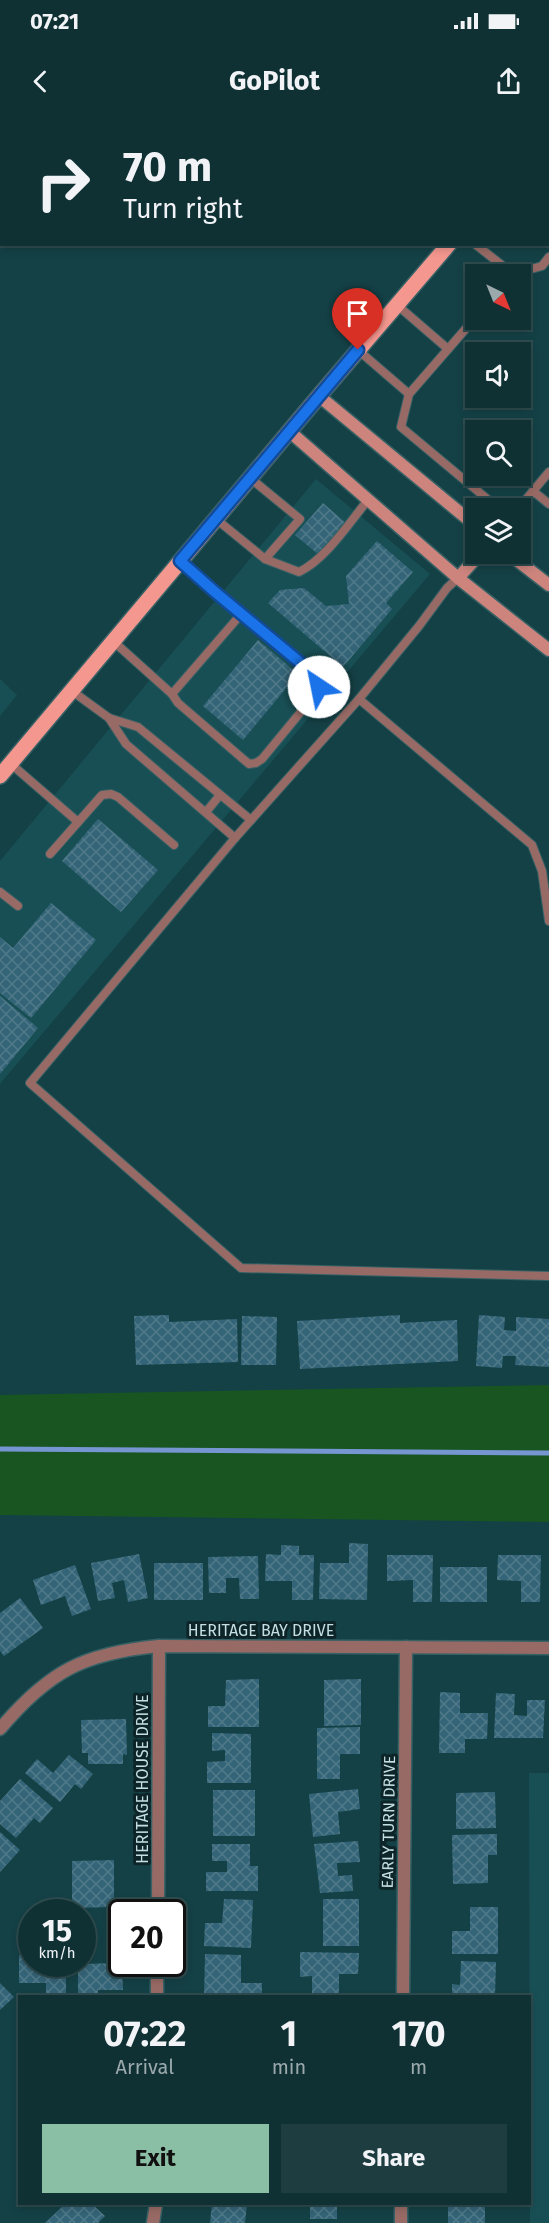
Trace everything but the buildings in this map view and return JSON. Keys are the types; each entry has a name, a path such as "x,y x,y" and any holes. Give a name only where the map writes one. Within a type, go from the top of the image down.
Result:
{"main road":[{"path":"0,776 447,246"},
{"path":"319,396 465,517"},
{"path":"289,431 458,578 549,650"},
{"path":"458,578 471,564"},
{"path":"522,564 549,585"}],"street":[{"name":"HERITAGE BAY DRIVE","path":"0,1729 18,1707 40,1687 69,1668 97,1656 122,1650 159,1646 549,1648"},
{"name":"HERITAGE HOUSE DRIVE","path":"158,1899 159,1646"},
{"name":"EARLY TURN DRIVE","path":"403,1995 406,1647"},
{"path":"157,1977 157,1995"},
{"path":"153,2223 156,2205"},
{"path":"401,2205 401,2223"}],"lane":[{"path":"478,246 500,264"},
{"path":"531,269 542,266 549,257"},
{"path":"397,305 448,349"},
{"path":"465,330 408,394 401,427 486,498"},
{"path":"358,350 408,394"},
{"path":"527,498 549,472"},
{"path":"250,478 300,519 265,560"},
{"path":"534,490 549,504"},
{"path":"216,519 265,560 299,572 311,566 368,500"},
{"path":"113,641 172,694 178,703 249,764 262,759 314,696 319,687 314,674 180,561"},
{"path":"458,578 447,588 359,699 235,838 30,1083 241,1268 549,1276"},
{"path":"172,694 242,613"},
{"path":"72,691 109,718 138,727 251,820"},
{"path":"359,699 532,845 542,871 549,921"},
{"path":"109,718 126,744 235,838"},
{"path":"11,764 78,822"},
{"path":"50,854 102,795 111,794 118,796 174,845"},
{"path":"206,812 220,795"},
{"path":"0,892 18,906"}],"shaded area":[{"path":"316,479 430,574 0,1084 0,861"},
{"path":"0,679 17,695 0,716"},
{"path":"529,1773 549,1773 549,2223 530,2223"}],"green space":[{"path":"549,1385 549,1522 0,1515 0,1395"}],"waterway":[{"path":"0,1449 549,1453"}],"route":[{"path":"319,687 314,674 180,561 358,350"}]}
